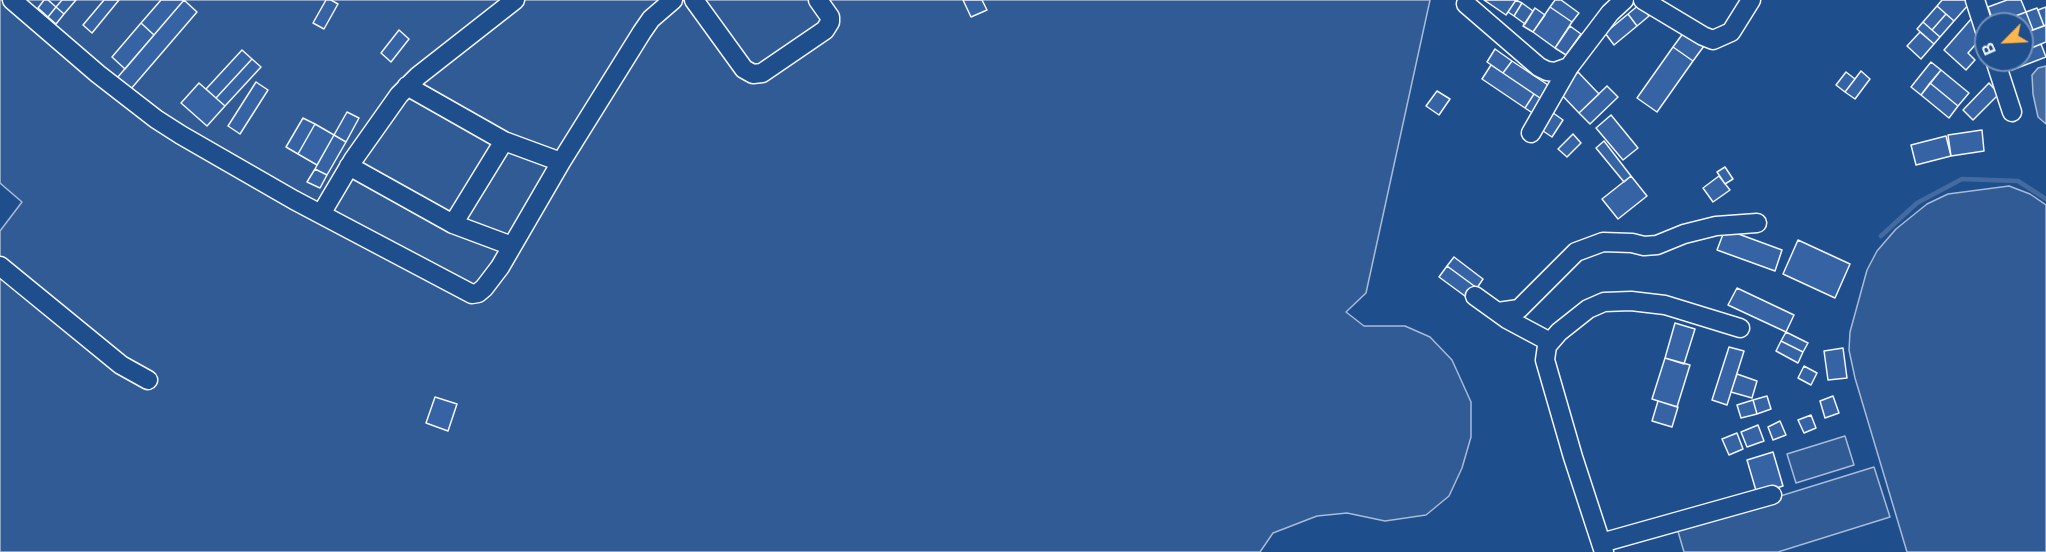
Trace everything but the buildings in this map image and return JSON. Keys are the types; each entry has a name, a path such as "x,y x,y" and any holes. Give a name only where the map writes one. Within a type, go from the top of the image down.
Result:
{"street":[{"path":"12,0 98,74 156,119 212,154 472,294 484,288 512,246 561,162 651,19 673,0"},
{"path":"321,214 349,166 386,111 407,86 515,0"},
{"path":"694,0 744,69 753,75 762,73 825,30 830,17 818,0"},
{"path":"1531,133 1569,67 1610,13 1624,0"},
{"path":"1643,0 1713,40 1731,32 1751,0"},
{"path":"1466,4 1547,71 1555,72 1569,67"},
{"path":"1999,72 2012,112"},
{"path":"407,86 504,141 561,162"},
{"path":"453,225 504,141"},
{"path":"349,166 453,225 512,246"},
{"path":"1502,316 1519,309 1576,252 1603,243 1657,245 1684,234 1716,226 1757,223"},
{"path":"0,266 121,364 148,380"},
{"path":"1475,296 1502,316 1544,340 1547,346 1545,360 1572,457 1602,547 1772,495"},
{"path":"1544,340 1559,332 1588,309 1604,302 1631,301 1665,305 1740,328"}],"shaded area":[{"path":"0,0 1430,0 1366,293 1346,312 1364,326 1405,326 1430,337 1452,360 1471,402 1471,437 1462,468 1449,496 1426,515 1385,521 1347,513 1317,516 1273,533 1260,552 0,552 0,231 22,202 0,183"},
{"path":"2046,66 2046,124 2038,117 2032,75 2038,68"},
{"path":"2009,186 2030,194 2046,205 2046,552 1907,552 1855,378 1849,350 1850,332 1867,270 1877,251 1896,229 1927,204 1948,194"},
{"path":"1845,436 1854,465 1796,483 1787,454"},
{"path":"1874,467 1890,517 1778,552 1684,552 1677,528"}],"waterway":[{"path":"1881,236 1917,203 1962,179 2018,181 2046,199"}]}
